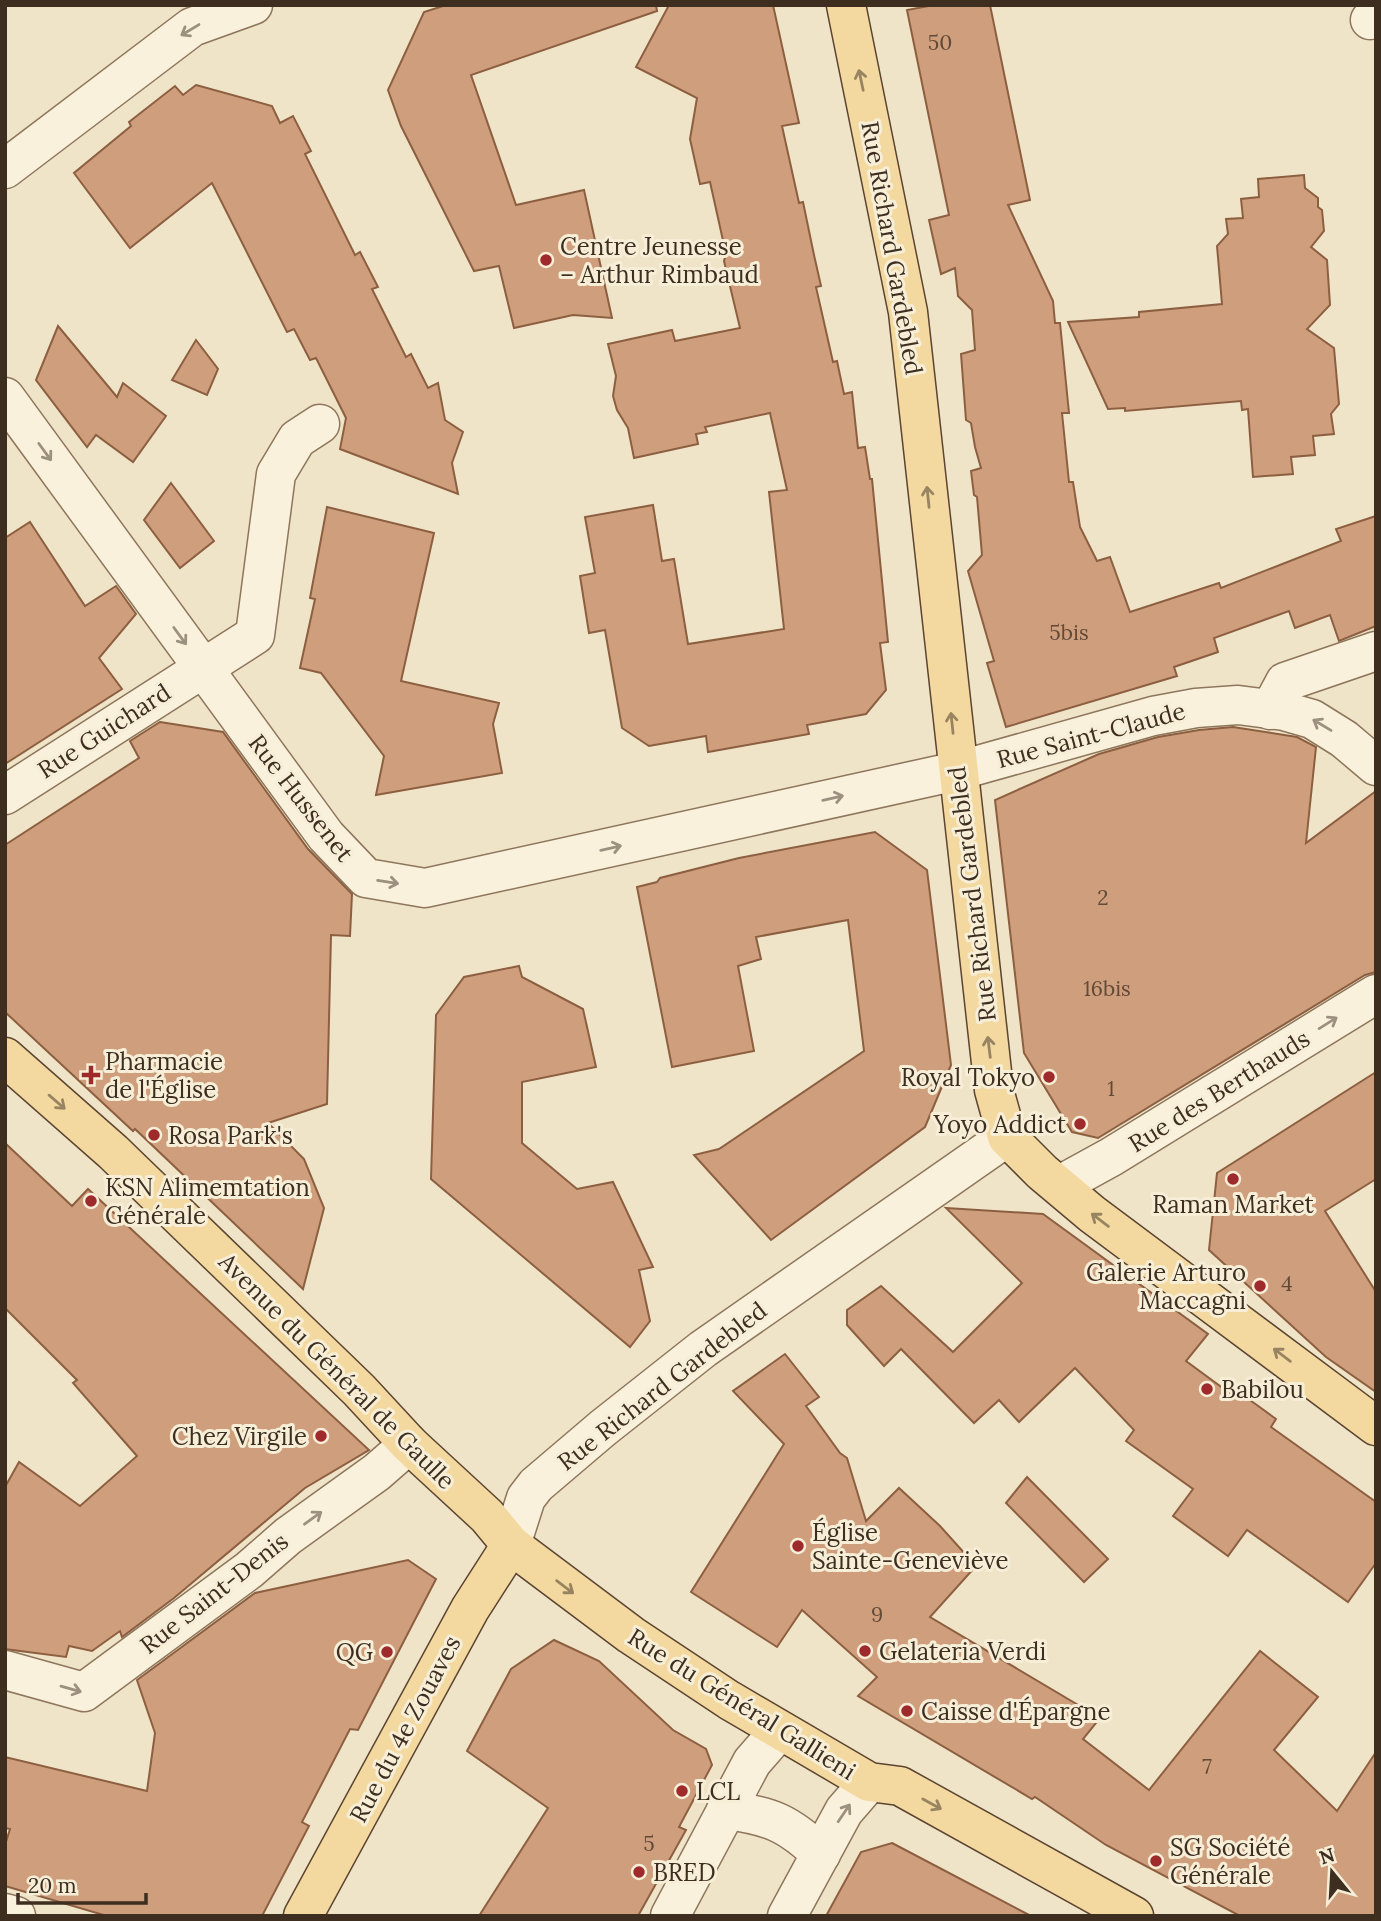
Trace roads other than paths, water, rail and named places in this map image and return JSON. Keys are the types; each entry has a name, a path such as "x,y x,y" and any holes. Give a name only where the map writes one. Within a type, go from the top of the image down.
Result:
{"main road":[{"name":"Rue Richard Gardebled","path":"846,5 908,312 994,1090 1007,1138"},
{"name":"Avenue du Général de Gaulle","path":"5,1057 113,1152 359,1390 409,1444 487,1516 511,1545"},
{"path":"1007,1138 1092,1214 1376,1426"},
{"name":"Rue du Général Gallieni","path":"511,1545 631,1635 779,1731 869,1783 900,1786 1134,1916"},
{"name":"Rue du 4e Zouaves","path":"303,1916 470,1609 511,1545"}],"street":[{"path":"5,169 192,27 253,5"},
{"name":"Rue Hussenet","path":"5,397 326,836 366,878 425,888 957,771"},
{"name":"Rue Guichard","path":"5,794 255,635 276,474 297,439 320,424"},
{"path":"1270,710 1285,682 1376,651"},
{"name":"Rue Saint-Claude","path":"957,771 1153,716 1196,708 1238,705 1312,719 1344,739 1376,766"},
{"name":"Rue des Berthauds","path":"1060,1185 1111,1157 1376,994"},
{"name":"Rue Richard Gardebled","path":"511,1545 526,1499 536,1485 603,1428 703,1349 1007,1138"},
{"name":"Rue Saint-Denis","path":"5,1670 84,1692 249,1570 288,1536 377,1472 409,1444"},
{"path":"670,1916 752,1762 779,1731"},
{"path":"787,1916 844,1811 869,1783"},
{"path":"726,1810 771,1818 797,1831 821,1854"},
{"path":"5,1913 16,1916"}],"place":[{"name":"Centre Jeunesse – Arthur Rimbaud","path":"546,260"},
{"name":"Pharmacie de l'Église","path":"91,1075"},
{"name":"Royal Tokyo","path":"1049,1077"},
{"name":"Yoyo Addict","path":"1080,1124"},
{"name":"Rosa Park's","path":"154,1135"},
{"name":"Raman Market","path":"1233,1179"},
{"name":"KSN Alimemtation Générale","path":"91,1201"},
{"name":"Galerie Arturo Maccagni","path":"1260,1286"},
{"name":"Babilou","path":"1207,1389"},
{"name":"Chez Virgile","path":"321,1436"},
{"name":"Église Sainte-Geneviève","path":"798,1546"},
{"name":"Gelateria Verdi","path":"865,1651"},
{"name":"QG","path":"387,1652"},
{"name":"Caisse d'Épargne","path":"907,1711"},
{"name":"LCL","path":"682,1791"},
{"name":"SG Société Générale","path":"1156,1861"},
{"name":"BRED","path":"639,1872"}]}
